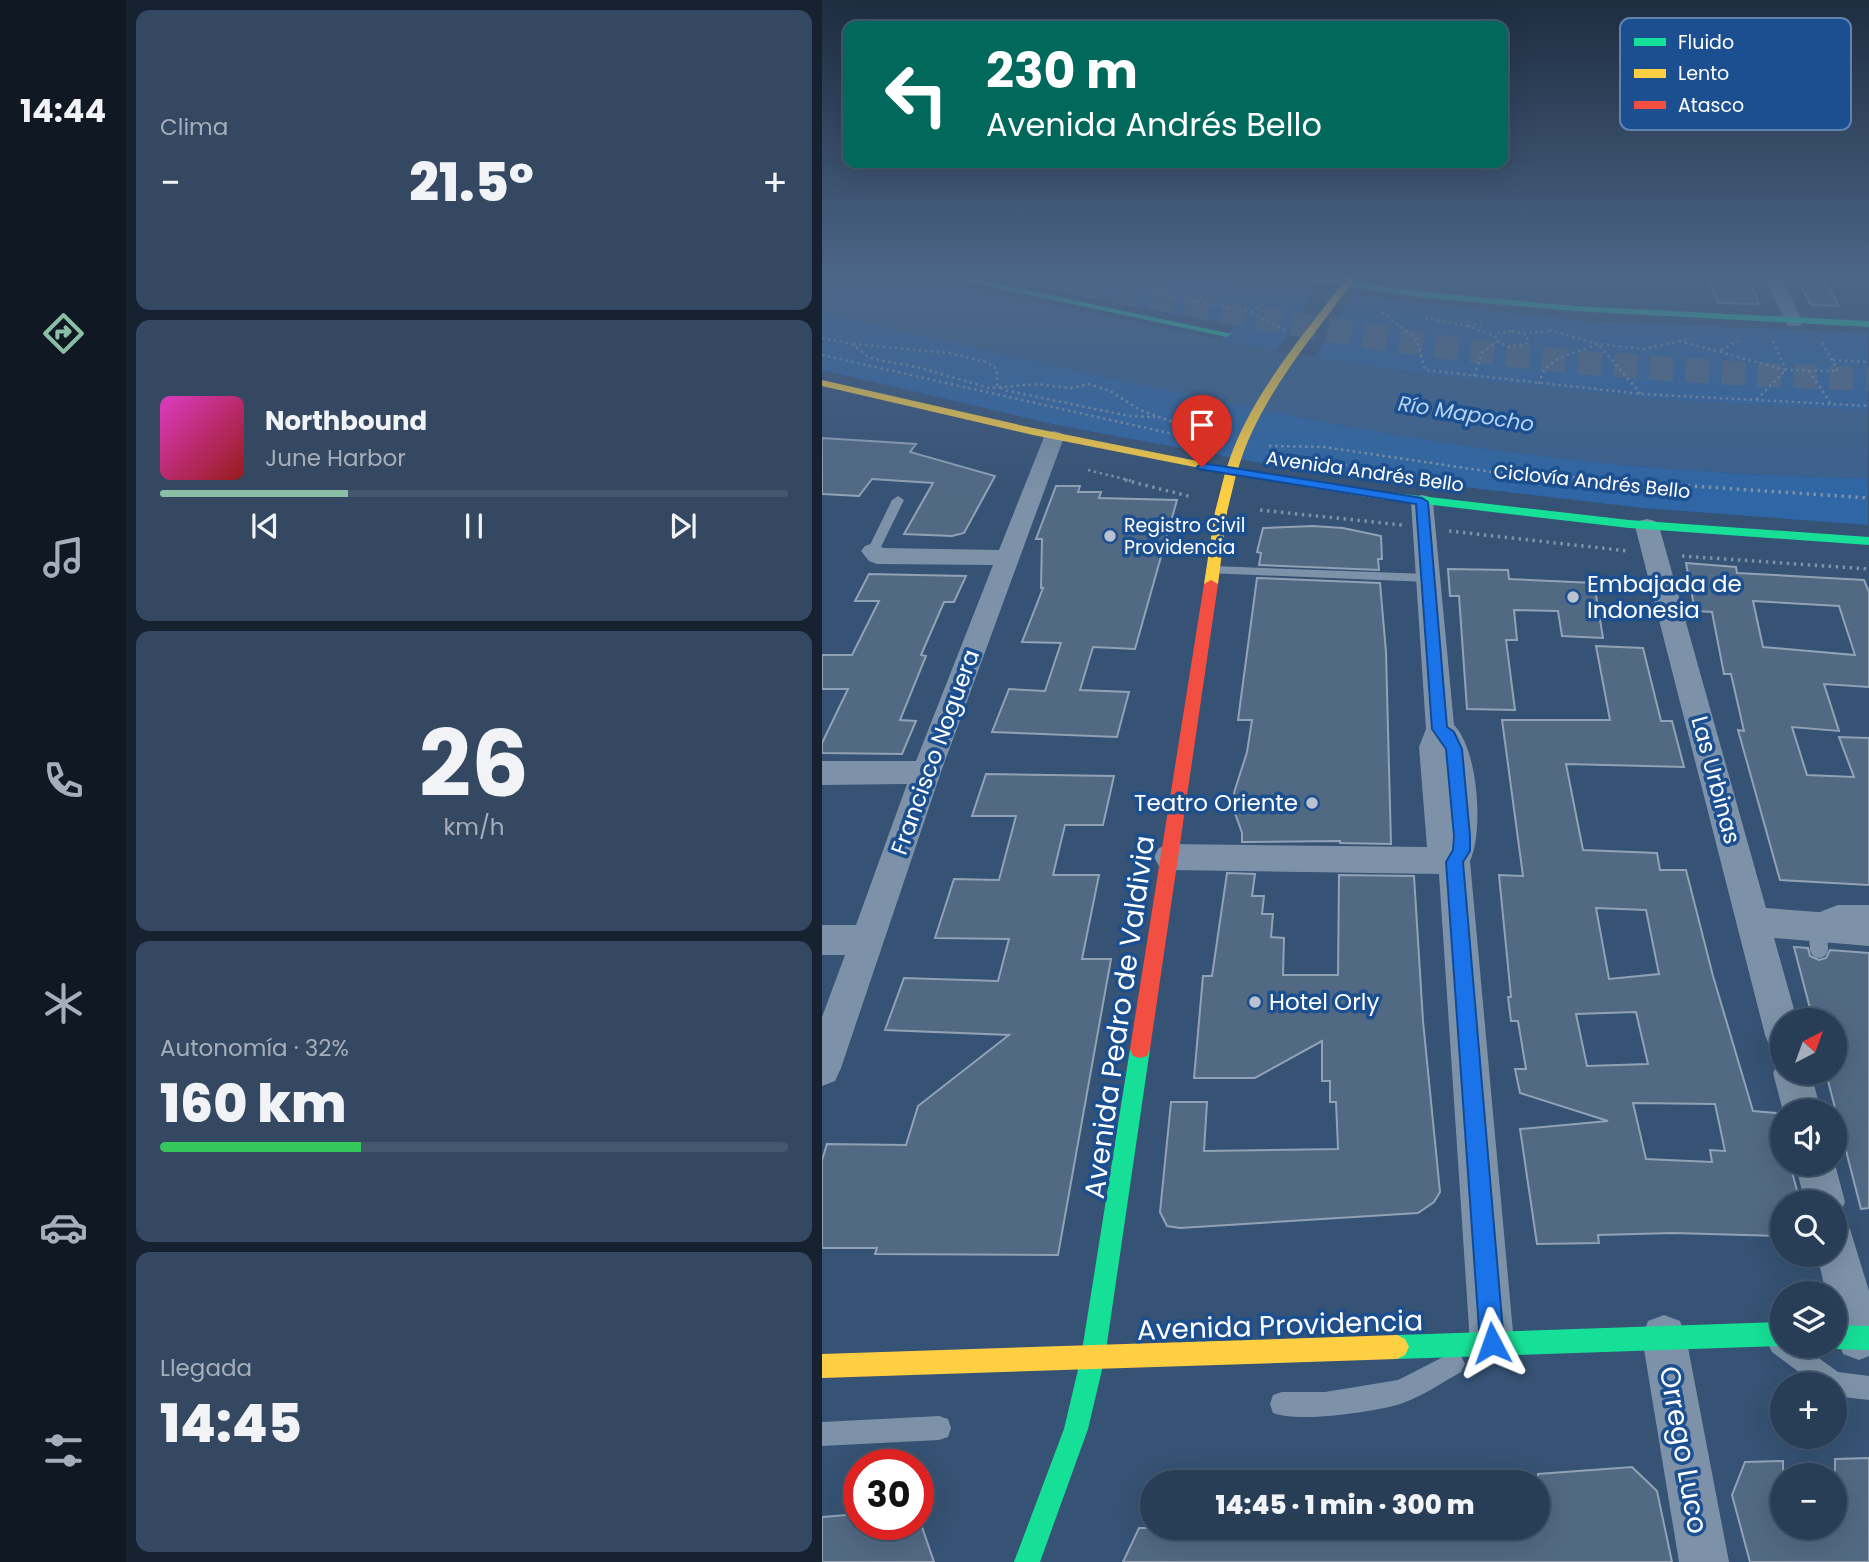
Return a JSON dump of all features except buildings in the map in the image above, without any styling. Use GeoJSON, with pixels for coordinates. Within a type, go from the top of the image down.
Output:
{"type":"FeatureCollection","features":[{"type":"Feature","properties":{"kind":"main road","name":"Avenida Pedro de Valdivia"},"geometry":{"type":"LineString","coordinates":[[1027,1562],[1076,1429],[1093,1357],[1212,570],[1230,472],[1260,411],[1303,349]]}},
{"type":"Feature","properties":{"kind":"main road","name":"Avenida Andrés Bello"},"geometry":{"type":"LineString","coordinates":[[822,383],[1054,437],[1230,472],[1422,502],[1647,526],[1868,541]]}},
{"type":"Feature","properties":{"kind":"main road","name":"Avenida Providencia"},"geometry":{"type":"LineString","coordinates":[[822,1366],[1770,1334]]}},
{"type":"Feature","properties":{"kind":"street","name":"Francisco Noguera"},"geometry":{"type":"LineString","coordinates":[[822,1068],[926,772],[1054,437]]}},
{"type":"Feature","properties":{"kind":"street"},"geometry":{"type":"LineString","coordinates":[[1422,502],[1440,729],[1433,747],[1440,838],[1443,850],[1454,862],[1492,1343]]}},
{"type":"Feature","properties":{"kind":"street","name":"Las Urbinas"},"geometry":{"type":"LineString","coordinates":[[1647,526],[1776,1008]]}},
{"type":"Feature","properties":{"kind":"street"},"geometry":{"type":"LineString","coordinates":[[873,551],[877,556],[1008,558]]}},
{"type":"Feature","properties":{"kind":"street"},"geometry":{"type":"LineString","coordinates":[[822,773],[926,772]]}},
{"type":"Feature","properties":{"kind":"street"},"geometry":{"type":"LineString","coordinates":[[1170,857],[1454,862]]}},
{"type":"Feature","properties":{"kind":"street"},"geometry":{"type":"LineString","coordinates":[[1755,922],[1868,931]]}},
{"type":"Feature","properties":{"kind":"street"},"geometry":{"type":"LineString","coordinates":[[822,940],[868,940]]}},
{"type":"Feature","properties":{"kind":"street"},"geometry":{"type":"LineString","coordinates":[[1840,1267],[1854,1338]]}},
{"type":"Feature","properties":{"kind":"street","name":"Orrego Luco"},"geometry":{"type":"LineString","coordinates":[[1664,1337],[1704,1562]]}},
{"type":"Feature","properties":{"kind":"lane"},"geometry":{"type":"LineString","coordinates":[[873,551],[898,500]]}},
{"type":"Feature","properties":{"kind":"lane"},"geometry":{"type":"LineString","coordinates":[[1212,570],[1428,578]]}},
{"type":"Feature","properties":{"kind":"lane"},"geometry":{"type":"LineString","coordinates":[[1819,949],[1820,925],[1829,915],[1868,914]]}},
{"type":"Feature","properties":{"kind":"lane"},"geometry":{"type":"LineString","coordinates":[[1282,1404],[1325,1404],[1401,1392],[1492,1343]]}},
{"type":"Feature","properties":{"kind":"lane"},"geometry":{"type":"LineString","coordinates":[[1804,1358],[1821,1372]]}},
{"type":"Feature","properties":{"kind":"lane"},"geometry":{"type":"LineString","coordinates":[[1847,1385],[1868,1388]]}},
{"type":"Feature","properties":{"kind":"lane"},"geometry":{"type":"LineString","coordinates":[[822,1434],[939,1428]]}},
{"type":"Feature","properties":{"kind":"path"},"geometry":{"type":"LineString","coordinates":[[858,349],[870,358],[921,368],[986,388],[1037,384],[1070,388],[1089,384],[1110,391],[1140,410],[1159,418],[1241,446],[1324,447],[1492,472],[1868,498]]}},
{"type":"Feature","properties":{"kind":"path"},"geometry":{"type":"LineString","coordinates":[[907,349],[987,363],[997,369],[999,388]]}},
{"type":"Feature","properties":{"kind":"path"},"geometry":{"type":"LineString","coordinates":[[1419,349],[1425,370],[1641,394],[1868,406]]}},
{"type":"Feature","properties":{"kind":"path"},"geometry":{"type":"LineString","coordinates":[[1474,376],[1482,353],[1487,349]]}},
{"type":"Feature","properties":{"kind":"path"},"geometry":{"type":"LineString","coordinates":[[1540,384],[1541,374],[1554,361],[1585,349]]}},
{"type":"Feature","properties":{"kind":"path"},"geometry":{"type":"LineString","coordinates":[[1602,349],[1641,394]]}},
{"type":"Feature","properties":{"kind":"path"},"geometry":{"type":"LineString","coordinates":[[1702,349],[1720,351],[1786,370],[1838,371],[1825,349]]}},
{"type":"Feature","properties":{"kind":"path"},"geometry":{"type":"LineString","coordinates":[[1720,351],[1724,349]]}},
{"type":"Feature","properties":{"kind":"path"},"geometry":{"type":"LineString","coordinates":[[1776,349],[1786,370]]}},
{"type":"Feature","properties":{"kind":"path"},"geometry":{"type":"LineString","coordinates":[[822,355],[1241,446],[1398,473]]}},
{"type":"Feature","properties":{"kind":"path"},"geometry":{"type":"LineString","coordinates":[[1832,360],[1868,362]]}},
{"type":"Feature","properties":{"kind":"path"},"geometry":{"type":"LineString","coordinates":[[1755,401],[1786,370]]}},
{"type":"Feature","properties":{"kind":"path"},"geometry":{"type":"LineString","coordinates":[[1808,370],[1831,405]]}},
{"type":"Feature","properties":{"kind":"path"},"geometry":{"type":"LineString","coordinates":[[999,388],[1026,396],[1129,416],[1159,418]]}},
{"type":"Feature","properties":{"kind":"shaded area"},"geometry":{"type":"Polygon","coordinates":[[[822,349],[980,349],[1347,426],[1477,447],[1645,467],[1868,478],[1868,525],[1643,508],[1266,464],[1057,425],[822,370],[822,349]]]}},
{"type":"Feature","properties":{"kind":"shaded area"},"geometry":{"type":"Polygon","coordinates":[[[1320,349],[1868,349],[1868,410],[1729,405],[1591,394],[1314,358],[1320,349]]]}},
{"type":"Feature","properties":{"kind":"water","name":"Río Mapocho"},"geometry":{"type":"Polygon","coordinates":[[[982,349],[1267,349],[1405,372],[1669,400],[1868,410],[1868,478],[1701,471],[1477,447],[1271,412],[982,349]]]}},
{"type":"Feature","properties":{"kind":"tunnel"},"geometry":{"type":"LineString","coordinates":[[1460,349],[1668,369],[1869,379]]}},
{"type":"Feature","properties":{"kind":"traffic: fast"},"geometry":{"type":"LineString","coordinates":[[1386,496],[1629,524],[1869,541]]}},
{"type":"Feature","properties":{"kind":"traffic: fast"},"geometry":{"type":"LineString","coordinates":[[1027,1562],[1076,1429],[1093,1357],[1140,1049]]}},
{"type":"Feature","properties":{"kind":"traffic: fast"},"geometry":{"type":"LineString","coordinates":[[1397,1347],[1770,1334]]}},
{"type":"Feature","properties":{"kind":"traffic: fast"},"geometry":{"type":"LineString","coordinates":[[1847,1337],[1869,1338]]}},
{"type":"Feature","properties":{"kind":"traffic: slow"},"geometry":{"type":"LineString","coordinates":[[1211,584],[1219,524],[1234,461],[1262,405],[1299,349]]}},
{"type":"Feature","properties":{"kind":"traffic: slow"},"geometry":{"type":"LineString","coordinates":[[822,383],[1103,446],[1386,496]]}},
{"type":"Feature","properties":{"kind":"traffic: slow"},"geometry":{"type":"LineString","coordinates":[[822,1366],[1397,1347]]}},
{"type":"Feature","properties":{"kind":"traffic: jam"},"geometry":{"type":"LineString","coordinates":[[1140,1049],[1211,584]]}},
{"type":"Feature","properties":{"kind":"place","name":"Registro Civil Providencia"},"geometry":{"type":"Point","coordinates":[1110,536]}},
{"type":"Feature","properties":{"kind":"place","name":"Embajada de Indonesia"},"geometry":{"type":"Point","coordinates":[1573,597]}},
{"type":"Feature","properties":{"kind":"place","name":"Teatro Oriente"},"geometry":{"type":"Point","coordinates":[1312,803]}},
{"type":"Feature","properties":{"kind":"place","name":"Hotel Orly"},"geometry":{"type":"Point","coordinates":[1255,1002]}},
{"type":"Feature","properties":{"kind":"route"},"geometry":{"type":"LineString","coordinates":[[1202,467],[1422,502],[1440,729],[1454,749],[1462,836],[1461,851],[1454,862],[1492,1343]]}}]}
